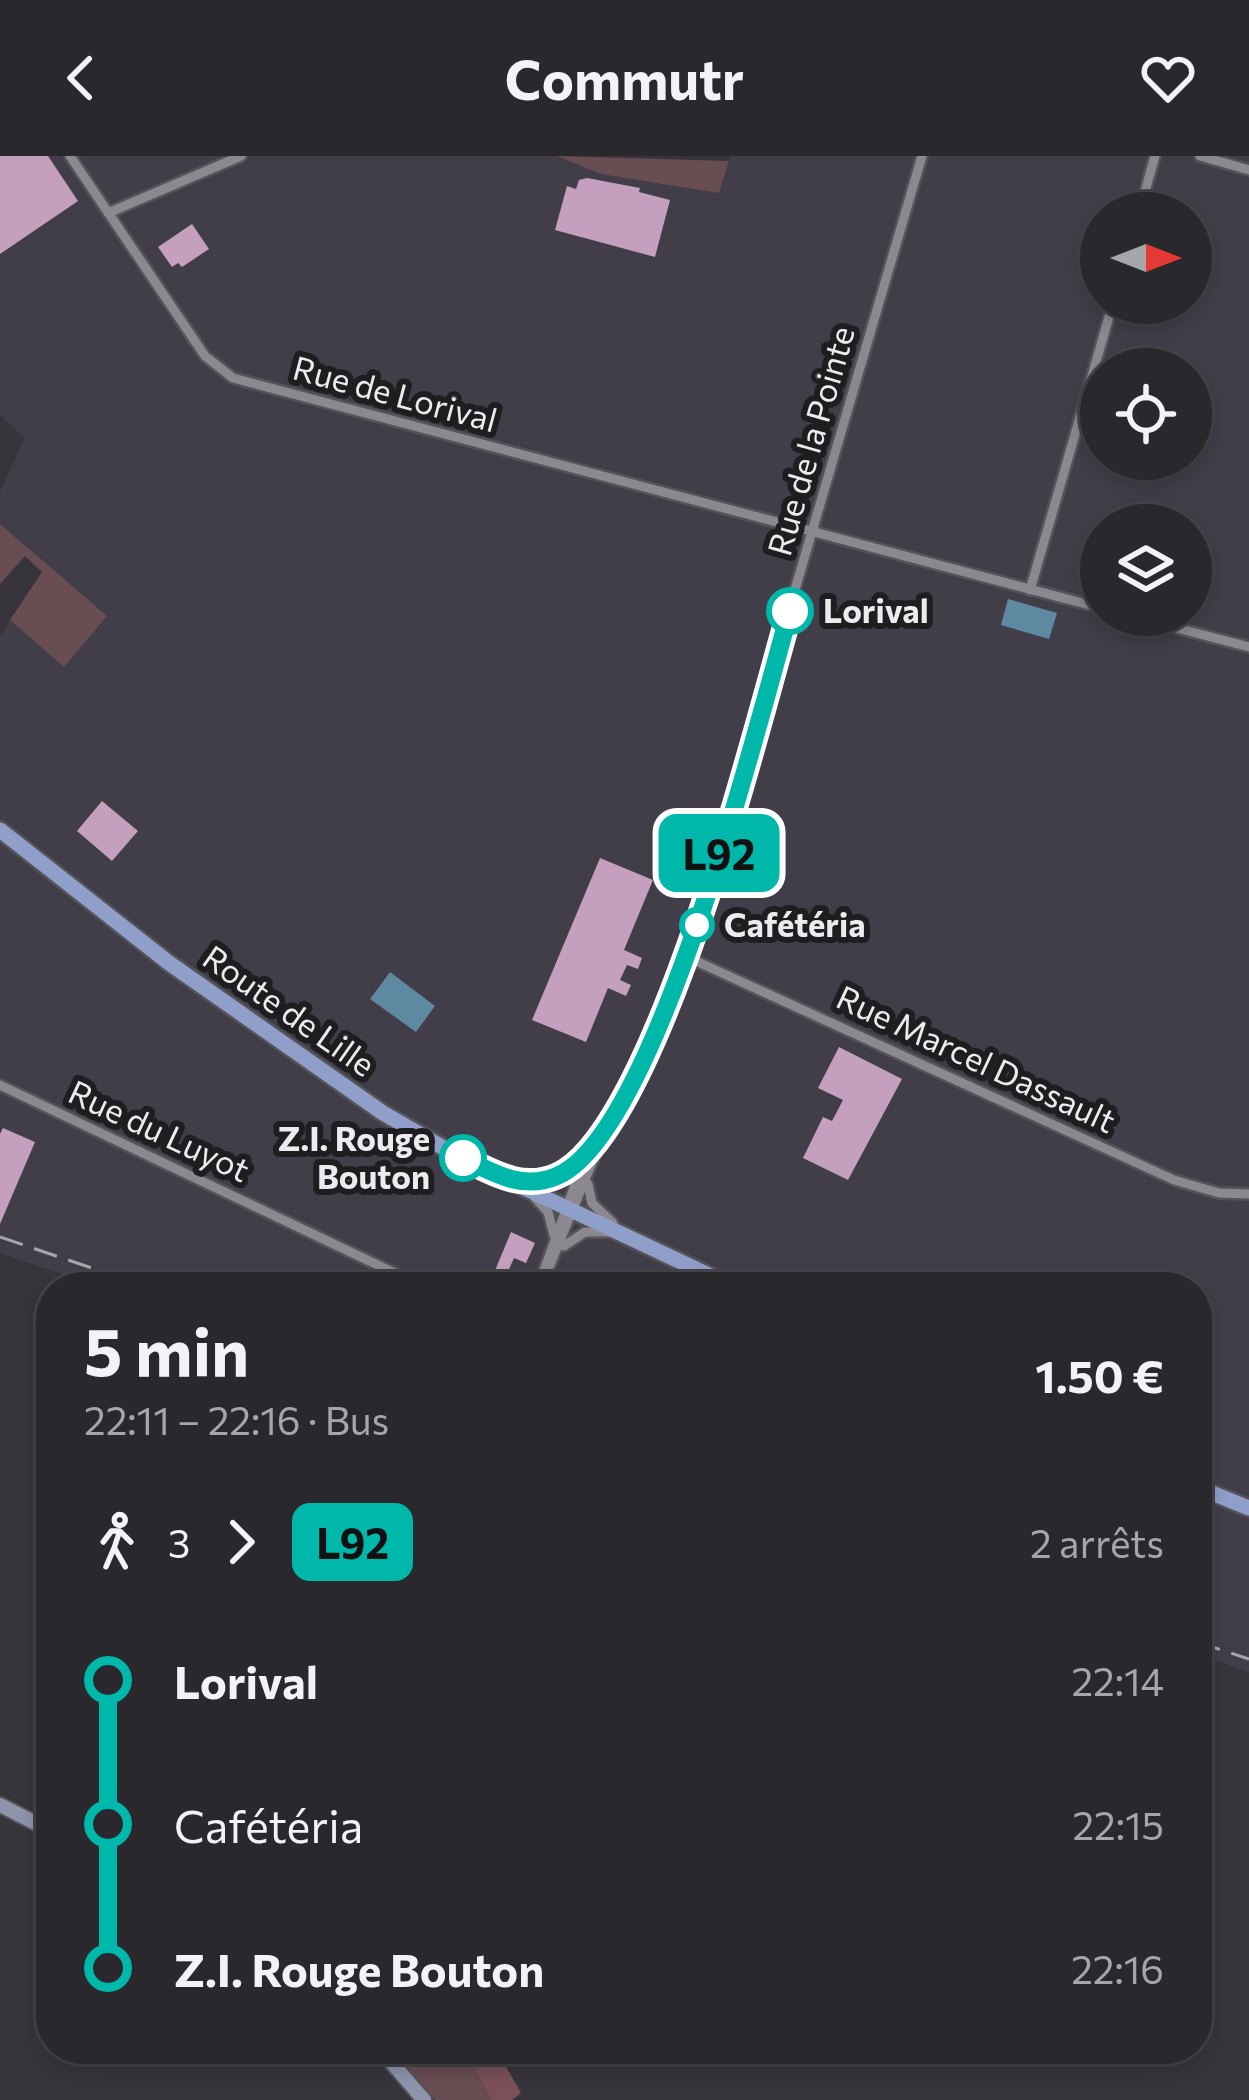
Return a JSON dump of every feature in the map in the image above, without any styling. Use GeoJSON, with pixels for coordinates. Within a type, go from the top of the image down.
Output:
{"type":"FeatureCollection","features":[{"type":"Feature","properties":{"kind":"main road","name":"Route de Lille"},"geometry":{"type":"LineString","coordinates":[[0,830],[169,964],[399,1123],[505,1179],[650,1246]]}},
{"type":"Feature","properties":{"kind":"main road"},"geometry":{"type":"LineString","coordinates":[[650,1246],[703,1272]]}},
{"type":"Feature","properties":{"kind":"main road"},"geometry":{"type":"LineString","coordinates":[[650,1246],[712,1272]]}},
{"type":"Feature","properties":{"kind":"main road"},"geometry":{"type":"LineString","coordinates":[[1212,1493],[1249,1508]]}},
{"type":"Feature","properties":{"kind":"main road"},"geometry":{"type":"LineString","coordinates":[[0,1805],[36,1823]]}},
{"type":"Feature","properties":{"kind":"main road"},"geometry":{"type":"LineString","coordinates":[[393,2064],[424,2100]]}},
{"type":"Feature","properties":{"kind":"street","name":"Rue de Lorival"},"geometry":{"type":"LineString","coordinates":[[70,156],[205,356],[226,375],[812,532]]}},
{"type":"Feature","properties":{"kind":"street"},"geometry":{"type":"LineString","coordinates":[[108,213],[242,156]]}},
{"type":"Feature","properties":{"kind":"street","name":"Rue de la Pointe"},"geometry":{"type":"LineString","coordinates":[[588,1163],[685,956],[922,156]]}},
{"type":"Feature","properties":{"kind":"street"},"geometry":{"type":"LineString","coordinates":[[1145,192],[1155,156]]}},
{"type":"Feature","properties":{"kind":"street"},"geometry":{"type":"LineString","coordinates":[[1200,156],[1249,170]]}},
{"type":"Feature","properties":{"kind":"street"},"geometry":{"type":"LineString","coordinates":[[1030,590],[1107,324]]}},
{"type":"Feature","properties":{"kind":"street"},"geometry":{"type":"LineString","coordinates":[[812,532],[1080,603]]}},
{"type":"Feature","properties":{"kind":"street"},"geometry":{"type":"LineString","coordinates":[[1207,636],[1249,647]]}},
{"type":"Feature","properties":{"kind":"street","name":"Rue Marcel Dassault"},"geometry":{"type":"LineString","coordinates":[[685,956],[1174,1180],[1210,1192],[1249,1194]]}},
{"type":"Feature","properties":{"kind":"street","name":"Rue du Luyot"},"geometry":{"type":"LineString","coordinates":[[0,1085],[393,1272]]}},
{"type":"Feature","properties":{"kind":"street"},"geometry":{"type":"LineString","coordinates":[[505,1179],[544,1181],[588,1163]]}},
{"type":"Feature","properties":{"kind":"street"},"geometry":{"type":"LineString","coordinates":[[545,1272],[554,1239],[588,1163]]}},
{"type":"Feature","properties":{"kind":"street"},"geometry":{"type":"LineString","coordinates":[[588,1163],[592,1203],[632,1237]]}},
{"type":"Feature","properties":{"kind":"street"},"geometry":{"type":"LineString","coordinates":[[505,1179],[544,1206],[554,1239]]}},
{"type":"Feature","properties":{"kind":"street"},"geometry":{"type":"LineString","coordinates":[[545,1272],[560,1251],[570,1209]]}},
{"type":"Feature","properties":{"kind":"street"},"geometry":{"type":"LineString","coordinates":[[560,1251],[592,1231],[632,1237]]}},
{"type":"Feature","properties":{"kind":"shaded area"},"geometry":{"type":"Polygon","coordinates":[[[0,156],[557,156],[718,193],[731,156],[1249,156],[1249,1672],[1212,1659],[1212,1272],[56,1272],[0,1253],[0,636],[10,620],[64,666],[106,617],[0,524],[0,492],[25,438],[0,415],[0,156]]]}},
{"type":"Feature","properties":{"kind":"shaded area"},"geometry":{"type":"Polygon","coordinates":[[[557,156],[729,161],[719,193],[601,174],[557,156]]]}},
{"type":"Feature","properties":{"kind":"shaded area"},"geometry":{"type":"Polygon","coordinates":[[[0,524],[107,616],[64,667],[10,620],[42,572],[25,556],[0,584],[0,524]]]}},
{"type":"Feature","properties":{"kind":"shaded area"},"geometry":{"type":"Polygon","coordinates":[[[383,2064],[473,2064],[491,2100],[435,2100],[427,2092],[431,2100],[413,2100],[383,2064]]]}},
{"type":"Feature","properties":{"kind":"shaded area"},"geometry":{"type":"Polygon","coordinates":[[[473,2064],[505,2064],[521,2093],[512,2100],[491,2100],[473,2064]]]}},
{"type":"Feature","properties":{"kind":"water"},"geometry":{"type":"Polygon","coordinates":[[[1008,599],[1057,613],[1049,639],[1001,625],[1008,599]]]}},
{"type":"Feature","properties":{"kind":"water"},"geometry":{"type":"Polygon","coordinates":[[[390,972],[435,1006],[416,1032],[370,999],[390,972]]]}},
{"type":"Feature","properties":{"kind":"building"},"geometry":{"type":"Polygon","coordinates":[[[0,156],[48,156],[78,201],[0,254],[0,156]]]}},
{"type":"Feature","properties":{"kind":"building"},"geometry":{"type":"Polygon","coordinates":[[[579,180],[640,188],[639,192],[670,200],[655,257],[555,230],[567,186],[576,189],[579,180]]]}},
{"type":"Feature","properties":{"kind":"building"},"geometry":{"type":"Polygon","coordinates":[[[192,224],[209,249],[182,267],[178,263],[172,267],[158,247],[192,224]]]}},
{"type":"Feature","properties":{"kind":"building"},"geometry":{"type":"Polygon","coordinates":[[[102,801],[138,831],[112,861],[77,831],[102,801]]]}},
{"type":"Feature","properties":{"kind":"building"},"geometry":{"type":"Polygon","coordinates":[[[600,858],[653,880],[624,950],[642,958],[638,969],[627,965],[620,980],[631,985],[626,996],[608,988],[586,1042],[532,1020],[600,858]]]}},
{"type":"Feature","properties":{"kind":"building"},"geometry":{"type":"Polygon","coordinates":[[[839,1047],[902,1079],[848,1180],[803,1158],[823,1117],[832,1121],[843,1100],[818,1088],[839,1047]]]}},
{"type":"Feature","properties":{"kind":"building"},"geometry":{"type":"Polygon","coordinates":[[[3,1128],[35,1142],[0,1224],[0,1134],[3,1128]]]}},
{"type":"Feature","properties":{"kind":"building"},"geometry":{"type":"Polygon","coordinates":[[[511,1232],[535,1243],[526,1263],[514,1258],[508,1272],[494,1272],[511,1232]]]}},
{"type":"Feature","properties":{"kind":"railway"},"geometry":{"type":"LineString","coordinates":[[0,1237],[104,1272]]}},
{"type":"Feature","properties":{"kind":"railway"},"geometry":{"type":"LineString","coordinates":[[1212,1647],[1249,1659]]}},
{"type":"Feature","properties":{"kind":"bus line","name":"L92"},"geometry":{"type":"LineString","coordinates":[[463,1158],[505,1179],[544,1181],[586,1157],[605,1130],[661,1016],[700,914],[790,611]]}},
{"type":"Feature","properties":{"kind":"place","name":"Lorival"},"geometry":{"type":"Point","coordinates":[790,611]}},
{"type":"Feature","properties":{"kind":"place","name":"Cafétéria"},"geometry":{"type":"Point","coordinates":[697,925]}},
{"type":"Feature","properties":{"kind":"place","name":"Z.I. Rouge Bouton"},"geometry":{"type":"Point","coordinates":[463,1158]}}]}
